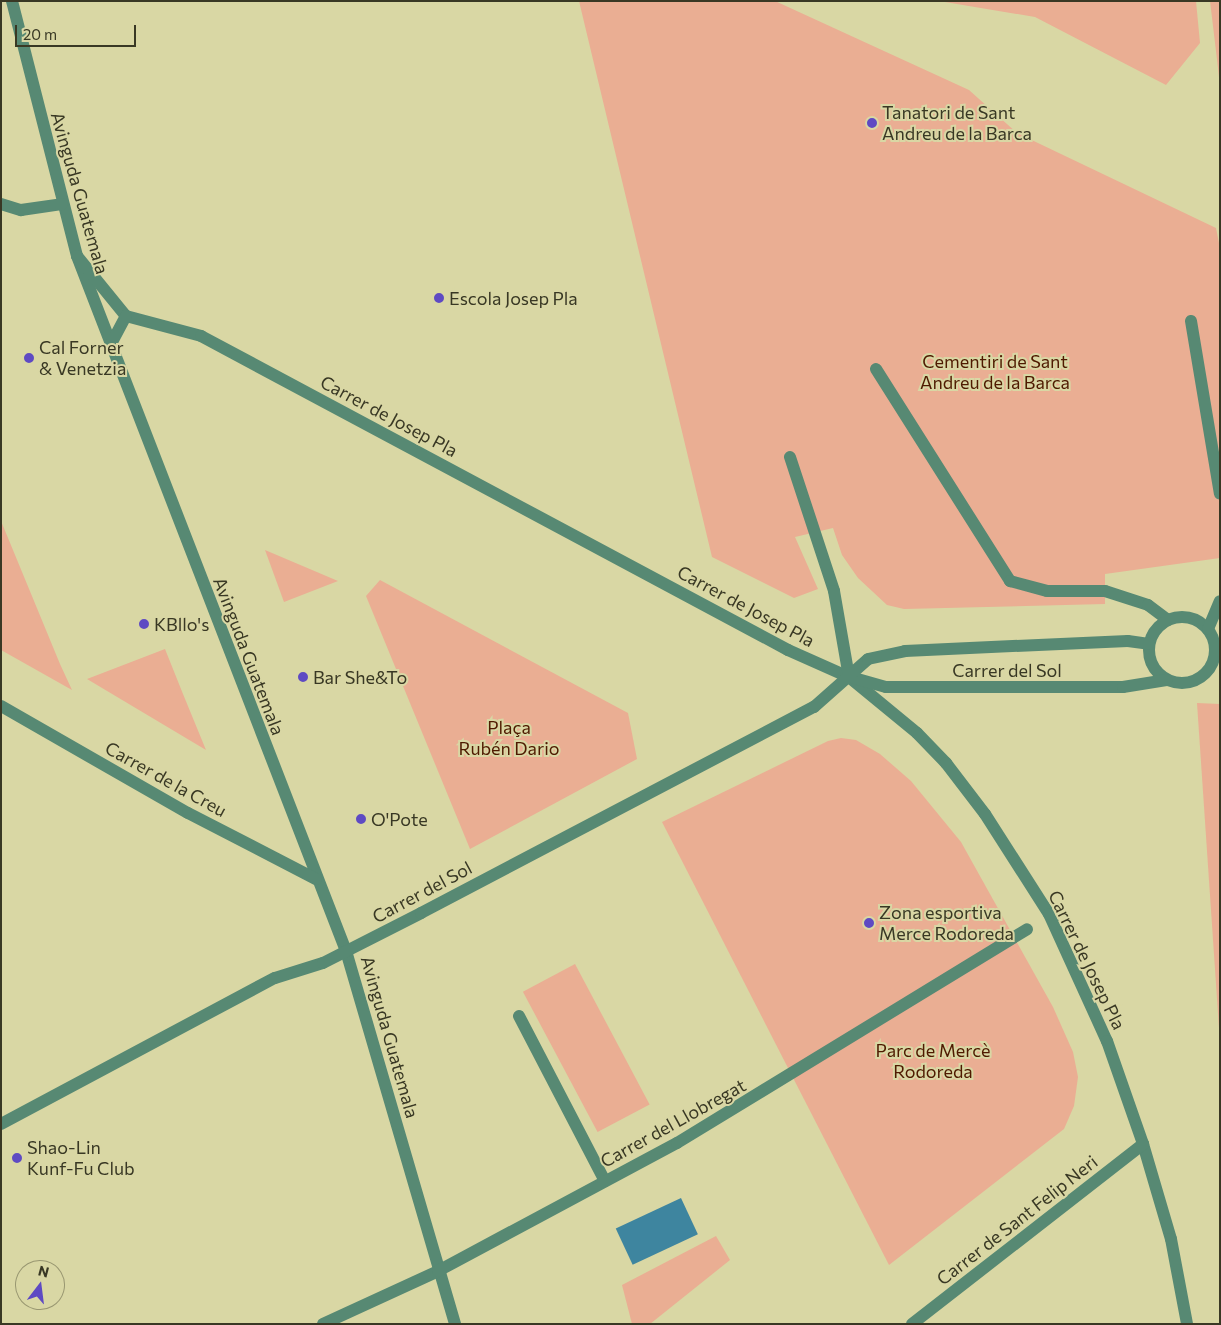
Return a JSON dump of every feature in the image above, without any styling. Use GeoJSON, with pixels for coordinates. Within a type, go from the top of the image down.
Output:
{"type":"FeatureCollection","features":[{"type":"Feature","properties":{"kind":"street","name":"Avinguda Guatemala"},"geometry":{"type":"LineString","coordinates":[[12,1],[62,204],[77,256],[316,880],[346,951],[455,1324]]}},
{"type":"Feature","properties":{"kind":"street"},"geometry":{"type":"LineString","coordinates":[[1,204],[21,210],[62,204]]}},
{"type":"Feature","properties":{"kind":"street"},"geometry":{"type":"LineString","coordinates":[[77,256],[126,316],[111,344]]}},
{"type":"Feature","properties":{"kind":"street","name":"Carrer de Josep Pla"},"geometry":{"type":"LineString","coordinates":[[126,316],[201,336],[788,650],[849,677],[946,763],[985,814],[1050,914],[1107,1041],[1143,1144],[1171,1239],[1187,1324]]}},
{"type":"Feature","properties":{"kind":"street"},"geometry":{"type":"LineString","coordinates":[[1190,321],[1220,494]]}},
{"type":"Feature","properties":{"kind":"street"},"geometry":{"type":"LineString","coordinates":[[876,368],[1010,581],[1047,591],[1106,591],[1148,605],[1168,620]]}},
{"type":"Feature","properties":{"kind":"street"},"geometry":{"type":"LineString","coordinates":[[790,457],[834,591],[849,677]]}},
{"type":"Feature","properties":{"kind":"street"},"geometry":{"type":"LineString","coordinates":[[1208,630],[1220,602]]}},
{"type":"Feature","properties":{"kind":"street"},"geometry":{"type":"LineString","coordinates":[[1190,618],[1208,630],[1216,650],[1208,672],[1189,683],[1166,680],[1151,665],[1149,644],[1160,625],[1168,620],[1190,618]]}},
{"type":"Feature","properties":{"kind":"street","name":"Carrer del Sol"},"geometry":{"type":"LineString","coordinates":[[1,1124],[275,978],[346,951],[814,707],[868,659],[905,650],[1128,641],[1149,644]]}},
{"type":"Feature","properties":{"kind":"street","name":"Carrer del Sol"},"geometry":{"type":"LineString","coordinates":[[849,677],[886,687],[1123,687],[1166,680]]}},
{"type":"Feature","properties":{"kind":"street","name":"Carrer de la Creu"},"geometry":{"type":"LineString","coordinates":[[1,706],[188,813],[316,880]]}},
{"type":"Feature","properties":{"kind":"street","name":"Carrer del Llobregat"},"geometry":{"type":"LineString","coordinates":[[323,1324],[438,1271],[605,1181],[793,1075],[1027,929]]}},
{"type":"Feature","properties":{"kind":"street"},"geometry":{"type":"LineString","coordinates":[[519,1016],[605,1181]]}},
{"type":"Feature","properties":{"kind":"street","name":"Carrer de Sant Felip Neri"},"geometry":{"type":"LineString","coordinates":[[912,1324],[1143,1144]]}},
{"type":"Feature","properties":{"kind":"green space","name":"Cementiri de Sant Andreu de la Barca"},"geometry":{"type":"Polygon","coordinates":[[[579,1],[775,1],[969,90],[1017,133],[1216,228],[1220,248],[1220,558],[1105,574],[1105,604],[904,609],[887,605],[858,578],[842,555],[833,528],[795,537],[818,589],[794,598],[712,557],[579,1]]]}},
{"type":"Feature","properties":{"kind":"green space"},"geometry":{"type":"Polygon","coordinates":[[[939,1],[1196,1],[1200,43],[1166,85],[1035,17],[939,1]]]}},
{"type":"Feature","properties":{"kind":"green space"},"geometry":{"type":"Polygon","coordinates":[[[1210,1],[1220,1],[1220,87],[1218,68],[1210,1]]]}},
{"type":"Feature","properties":{"kind":"green space"},"geometry":{"type":"Polygon","coordinates":[[[1,521],[60,664],[72,690],[1,650],[1,521]]]}},
{"type":"Feature","properties":{"kind":"green space"},"geometry":{"type":"Polygon","coordinates":[[[265,550],[338,581],[284,602],[265,550]]]}},
{"type":"Feature","properties":{"kind":"green space","name":"Plaça Rubén Dario"},"geometry":{"type":"Polygon","coordinates":[[[380,580],[628,713],[637,759],[470,849],[366,596],[380,580]]]}},
{"type":"Feature","properties":{"kind":"green space"},"geometry":{"type":"Polygon","coordinates":[[[165,649],[183,694],[206,750],[87,679],[165,649]]]}},
{"type":"Feature","properties":{"kind":"green space"},"geometry":{"type":"Polygon","coordinates":[[[1197,703],[1220,704],[1220,1043],[1197,703]]]}},
{"type":"Feature","properties":{"kind":"green space","name":"Parc de Mercè Rodoreda"},"geometry":{"type":"Polygon","coordinates":[[[841,738],[856,740],[880,754],[911,781],[961,842],[1053,1007],[1073,1052],[1078,1077],[1074,1106],[1064,1129],[889,1265],[662,822],[828,741],[841,738]]]}},
{"type":"Feature","properties":{"kind":"green space"},"geometry":{"type":"Polygon","coordinates":[[[575,964],[650,1104],[598,1132],[523,992],[575,964]]]}},
{"type":"Feature","properties":{"kind":"green space"},"geometry":{"type":"Polygon","coordinates":[[[716,1236],[730,1260],[650,1324],[632,1324],[622,1285],[716,1236]]]}},
{"type":"Feature","properties":{"kind":"water"},"geometry":{"type":"Polygon","coordinates":[[[681,1198],[698,1234],[633,1265],[616,1228],[681,1198]]]}},
{"type":"Feature","properties":{"kind":"place","name":"Tanatori de Sant Andreu de la Barca"},"geometry":{"type":"Point","coordinates":[872,123]}},
{"type":"Feature","properties":{"kind":"place","name":"Escola Josep Pla"},"geometry":{"type":"Point","coordinates":[439,298]}},
{"type":"Feature","properties":{"kind":"place","name":"Cal Forner & Venetzia"},"geometry":{"type":"Point","coordinates":[29,358]}},
{"type":"Feature","properties":{"kind":"place","name":"KBllo's"},"geometry":{"type":"Point","coordinates":[144,624]}},
{"type":"Feature","properties":{"kind":"place","name":"Bar She&To"},"geometry":{"type":"Point","coordinates":[303,677]}},
{"type":"Feature","properties":{"kind":"place","name":"O'Pote"},"geometry":{"type":"Point","coordinates":[361,819]}},
{"type":"Feature","properties":{"kind":"place","name":"Zona esportiva Merce Rodoreda"},"geometry":{"type":"Point","coordinates":[869,923]}},
{"type":"Feature","properties":{"kind":"place","name":"Shao-Lin Kunf-Fu Club"},"geometry":{"type":"Point","coordinates":[17,1158]}}]}
